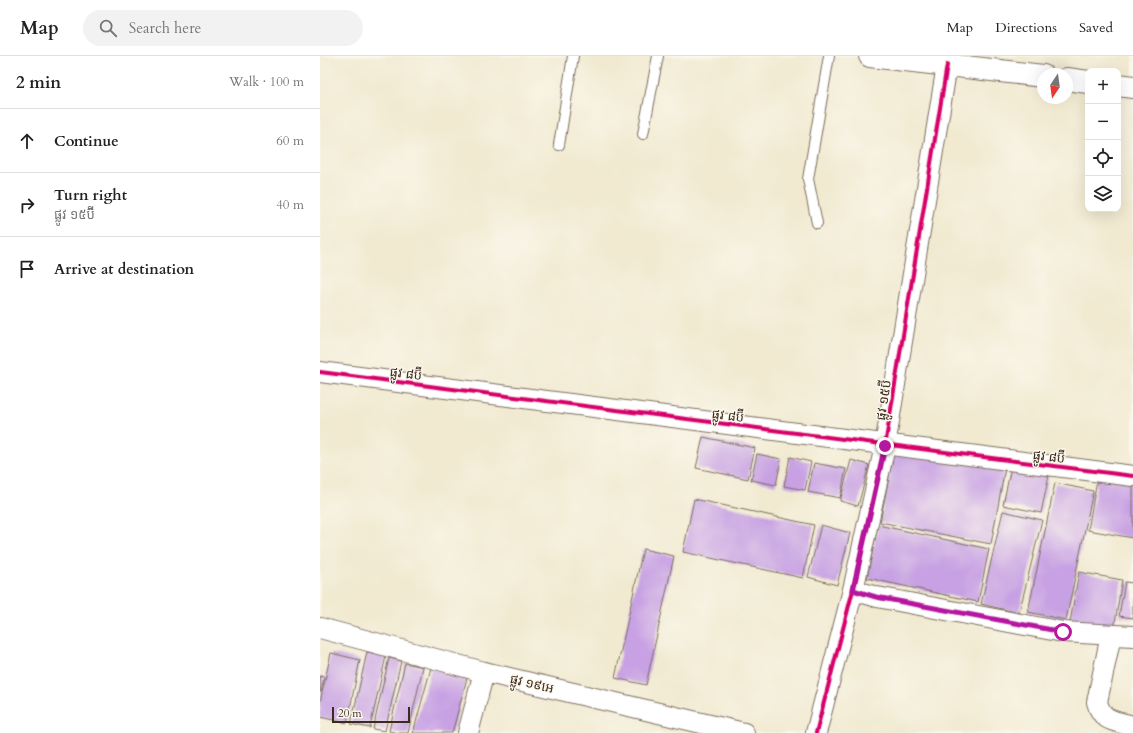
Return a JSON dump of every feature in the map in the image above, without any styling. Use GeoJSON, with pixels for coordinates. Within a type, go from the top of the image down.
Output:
{"type":"FeatureCollection","features":[{"type":"Feature","properties":{"kind":"main road"},"geometry":{"type":"LineString","coordinates":[[870,56],[1037,75]]}},
{"type":"Feature","properties":{"kind":"main road"},"geometry":{"type":"LineString","coordinates":[[1073,80],[1085,82]]}},
{"type":"Feature","properties":{"kind":"main road"},"geometry":{"type":"LineString","coordinates":[[1121,85],[1133,87]]}},
{"type":"Feature","properties":{"kind":"street","name":"ផ្លូវ ១៥ប៊ី"},"geometry":{"type":"LineString","coordinates":[[816,733],[853,590],[885,446],[947,65]]}},
{"type":"Feature","properties":{"kind":"street","name":"ផ្លូវ ៨ប៊ី"},"geometry":{"type":"LineString","coordinates":[[320,372],[885,446],[1133,476]]}},
{"type":"Feature","properties":{"kind":"street"},"geometry":{"type":"LineString","coordinates":[[853,590],[876,597],[1063,632],[1133,636]]}},
{"type":"Feature","properties":{"kind":"street","name":"ផ្លូវ ១៩អេ"},"geometry":{"type":"LineString","coordinates":[[320,628],[484,672],[708,729],[744,733]]}},
{"type":"Feature","properties":{"kind":"street"},"geometry":{"type":"LineString","coordinates":[[1110,635],[1097,702],[1100,711],[1105,718],[1133,726]]}},
{"type":"Feature","properties":{"kind":"street"},"geometry":{"type":"LineString","coordinates":[[468,733],[484,672]]}},
{"type":"Feature","properties":{"kind":"lane"},"geometry":{"type":"LineString","coordinates":[[559,145],[573,56]]}},
{"type":"Feature","properties":{"kind":"lane"},"geometry":{"type":"LineString","coordinates":[[643,134],[658,56]]}},
{"type":"Feature","properties":{"kind":"lane"},"geometry":{"type":"LineString","coordinates":[[817,223],[808,179],[822,106],[829,56]]}},
{"type":"Feature","properties":{"kind":"building"},"geometry":{"type":"Polygon","coordinates":[[[703,437],[755,448],[748,479],[696,468],[703,437]]]}},
{"type":"Feature","properties":{"kind":"building"},"geometry":{"type":"Polygon","coordinates":[[[895,447],[1005,468],[991,544],[880,522],[895,447]]]}},
{"type":"Feature","properties":{"kind":"building"},"geometry":{"type":"Polygon","coordinates":[[[757,454],[781,459],[776,485],[751,480],[757,454]]]}},
{"type":"Feature","properties":{"kind":"building"},"geometry":{"type":"Polygon","coordinates":[[[790,457],[811,462],[805,490],[784,486],[790,457]]]}},
{"type":"Feature","properties":{"kind":"building"},"geometry":{"type":"Polygon","coordinates":[[[851,460],[869,465],[858,506],[840,501],[851,460]]]}},
{"type":"Feature","properties":{"kind":"building"},"geometry":{"type":"Polygon","coordinates":[[[814,463],[846,469],[840,498],[808,492],[814,463]]]}},
{"type":"Feature","properties":{"kind":"building"},"geometry":{"type":"Polygon","coordinates":[[[1011,467],[1049,475],[1041,513],[1003,505],[1011,467]]]}},
{"type":"Feature","properties":{"kind":"building"},"geometry":{"type":"Polygon","coordinates":[[[1098,474],[1133,481],[1133,538],[1088,530],[1098,474]]]}},
{"type":"Feature","properties":{"kind":"building"},"geometry":{"type":"Polygon","coordinates":[[[1055,483],[1093,491],[1066,620],[1028,612],[1055,483]]]}},
{"type":"Feature","properties":{"kind":"building"},"geometry":{"type":"Polygon","coordinates":[[[694,499],[814,525],[803,578],[683,552],[694,499]]]}},
{"type":"Feature","properties":{"kind":"building"},"geometry":{"type":"Polygon","coordinates":[[[1003,511],[1042,520],[1019,613],[981,604],[1003,511]]]}},
{"type":"Feature","properties":{"kind":"building"},"geometry":{"type":"Polygon","coordinates":[[[821,525],[850,533],[837,585],[808,577],[821,525]]]}},
{"type":"Feature","properties":{"kind":"building"},"geometry":{"type":"Polygon","coordinates":[[[878,525],[989,549],[978,602],[867,578],[878,525]]]}},
{"type":"Feature","properties":{"kind":"building"},"geometry":{"type":"Polygon","coordinates":[[[643,549],[674,556],[646,685],[615,678],[643,549]]]}},
{"type":"Feature","properties":{"kind":"building"},"geometry":{"type":"Polygon","coordinates":[[[1079,572],[1122,580],[1114,629],[1070,622],[1079,572]]]}},
{"type":"Feature","properties":{"kind":"building"},"geometry":{"type":"Polygon","coordinates":[[[1125,582],[1133,583],[1133,618],[1119,616],[1125,582]]]}},
{"type":"Feature","properties":{"kind":"building"},"geometry":{"type":"Polygon","coordinates":[[[367,652],[386,656],[370,728],[351,724],[367,652]]]}},
{"type":"Feature","properties":{"kind":"building"},"geometry":{"type":"Polygon","coordinates":[[[331,653],[360,660],[347,723],[320,717],[320,702],[331,653]]]}},
{"type":"Feature","properties":{"kind":"building"},"geometry":{"type":"Polygon","coordinates":[[[389,658],[401,661],[385,731],[373,729],[389,658]]]}},
{"type":"Feature","properties":{"kind":"building"},"geometry":{"type":"Polygon","coordinates":[[[405,663],[423,667],[408,733],[398,733],[389,731],[405,663]]]}},
{"type":"Feature","properties":{"kind":"building"},"geometry":{"type":"Polygon","coordinates":[[[431,668],[467,678],[452,733],[413,733],[431,668]]]}},
{"type":"Feature","properties":{"kind":"building"},"geometry":{"type":"Polygon","coordinates":[[[320,676],[324,677],[321,692],[320,692],[320,676]]]}},
{"type":"Feature","properties":{"kind":"cycle path"},"geometry":{"type":"LineString","coordinates":[[816,733],[853,590],[885,446],[947,65]]}},
{"type":"Feature","properties":{"kind":"cycle path"},"geometry":{"type":"LineString","coordinates":[[320,372],[1133,476]]}},
{"type":"Feature","properties":{"kind":"route"},"geometry":{"type":"LineString","coordinates":[[885,446],[853,590],[876,597],[1063,632]]}}]}
